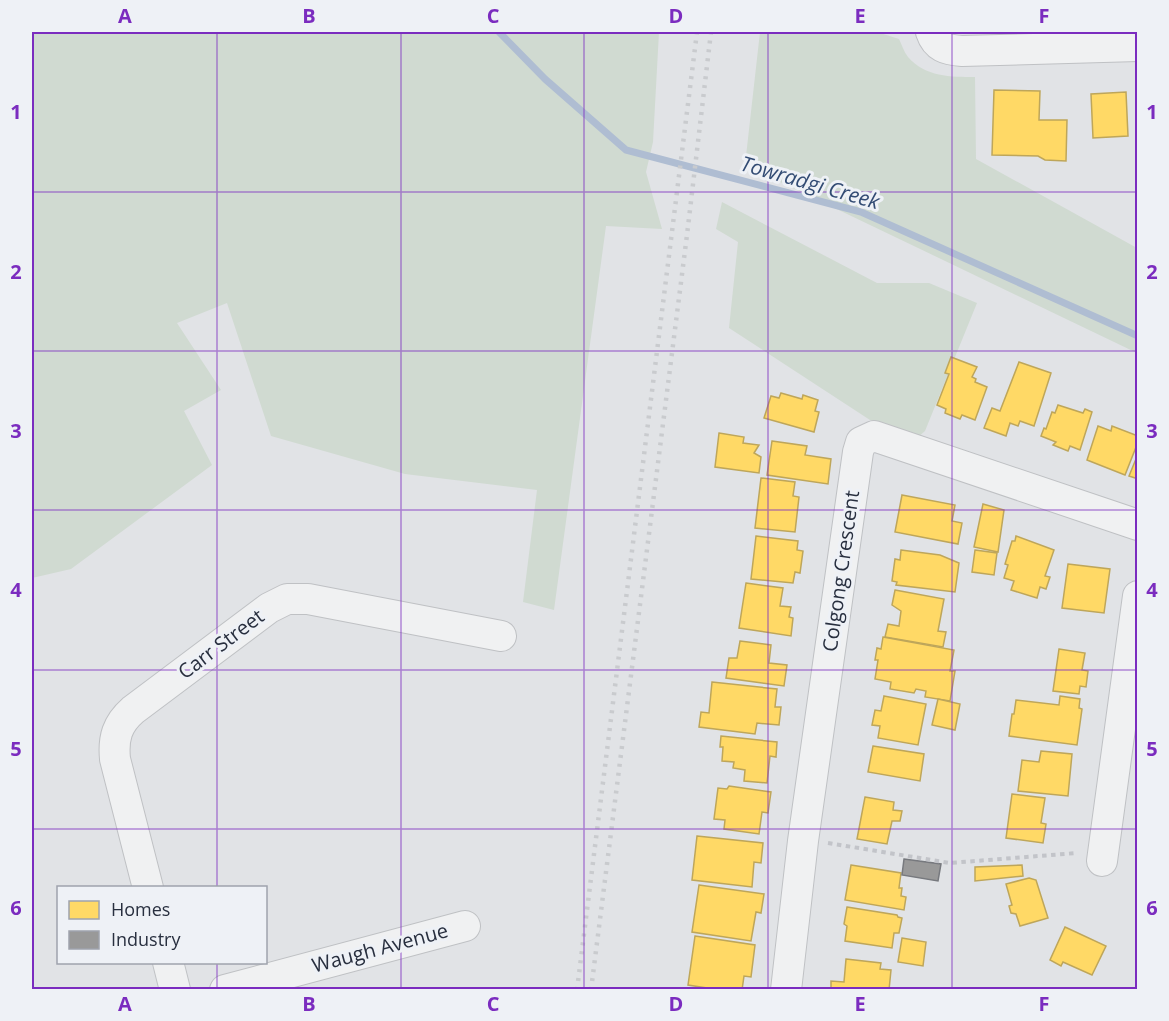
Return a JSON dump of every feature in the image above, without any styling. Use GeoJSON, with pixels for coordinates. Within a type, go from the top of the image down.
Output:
{"type":"FeatureCollection","features":[{"type":"Feature","properties":{"kind":"street"},"geometry":{"type":"LineString","coordinates":[[933,36],[941,47],[962,51],[1137,46]]}},
{"type":"Feature","properties":{"kind":"street","name":"Colgong Crescent"},"geometry":{"type":"LineString","coordinates":[[786,990],[803,841],[861,442],[874,436],[1137,525]]}},
{"type":"Feature","properties":{"kind":"street"},"geometry":{"type":"LineString","coordinates":[[1103,855],[1137,596]]}},
{"type":"Feature","properties":{"kind":"street","name":"Carr Street"},"geometry":{"type":"LineString","coordinates":[[147,886],[115,759],[114,749],[118,728],[133,710],[269,608],[288,599],[308,599],[501,636]]}},
{"type":"Feature","properties":{"kind":"street","name":"Waugh Avenue"},"geometry":{"type":"LineString","coordinates":[[225,990],[465,926]]}},
{"type":"Feature","properties":{"kind":"street"},"geometry":{"type":"LineString","coordinates":[[168,964],[175,990]]}},
{"type":"Feature","properties":{"kind":"path"},"geometry":{"type":"LineString","coordinates":[[803,841],[825,842],[950,863],[1103,855]]}},
{"type":"Feature","properties":{"kind":"shaded area"},"geometry":{"type":"Polygon","coordinates":[[[32,32],[659,32],[653,142],[646,172],[662,229],[606,226],[554,610],[523,602],[537,490],[405,474],[271,436],[227,303],[177,323],[221,390],[184,411],[212,465],[71,569],[32,578],[32,32]]]}},
{"type":"Feature","properties":{"kind":"shaded area"},"geometry":{"type":"Polygon","coordinates":[[[760,32],[877,32],[899,39],[908,57],[922,69],[948,76],[975,77],[976,159],[1137,248],[1137,353],[745,165],[760,32]]]}},
{"type":"Feature","properties":{"kind":"shaded area"},"geometry":{"type":"Polygon","coordinates":[[[722,202],[877,283],[929,283],[977,303],[925,431],[916,439],[870,420],[729,328],[738,242],[716,229],[722,202]]]}},
{"type":"Feature","properties":{"kind":"building: Homes"},"geometry":{"type":"Polygon","coordinates":[[[994,90],[1040,91],[1039,120],[1067,120],[1066,161],[1045,160],[1038,156],[992,155],[994,90]]]}},
{"type":"Feature","properties":{"kind":"building: Homes"},"geometry":{"type":"Polygon","coordinates":[[[1126,92],[1128,136],[1093,138],[1091,94],[1126,92]]]}},
{"type":"Feature","properties":{"kind":"building: Homes"},"geometry":{"type":"Polygon","coordinates":[[[951,357],[977,367],[972,377],[976,379],[975,382],[987,387],[975,420],[962,415],[960,419],[945,413],[946,409],[937,405],[949,374],[945,373],[951,357]]]}},
{"type":"Feature","properties":{"kind":"building: Homes"},"geometry":{"type":"Polygon","coordinates":[[[1019,362],[1051,373],[1034,426],[1020,421],[1018,426],[1010,423],[1006,436],[984,428],[992,408],[1000,411],[1019,362]]]}},
{"type":"Feature","properties":{"kind":"building: Homes"},"geometry":{"type":"Polygon","coordinates":[[[781,393],[802,399],[803,395],[818,400],[815,411],[819,412],[814,432],[764,418],[771,396],[779,398],[781,393]]]}},
{"type":"Feature","properties":{"kind":"building: Homes"},"geometry":{"type":"Polygon","coordinates":[[[1058,405],[1083,413],[1085,409],[1092,412],[1080,450],[1070,446],[1068,451],[1053,445],[1056,442],[1041,436],[1052,412],[1055,413],[1058,405]]]}},
{"type":"Feature","properties":{"kind":"building: Homes"},"geometry":{"type":"Polygon","coordinates":[[[1098,426],[1111,431],[1112,426],[1138,436],[1138,442],[1125,475],[1087,460],[1098,426]]]}},
{"type":"Feature","properties":{"kind":"building: Homes"},"geometry":{"type":"Polygon","coordinates":[[[719,433],[744,437],[743,443],[759,445],[754,453],[761,457],[759,473],[715,467],[719,433]]]}},
{"type":"Feature","properties":{"kind":"building: Homes"},"geometry":{"type":"Polygon","coordinates":[[[772,441],[807,446],[805,455],[831,459],[828,484],[767,475],[772,441]]]}},
{"type":"Feature","properties":{"kind":"building: Homes"},"geometry":{"type":"Polygon","coordinates":[[[1138,454],[1138,479],[1129,476],[1138,454]]]}},
{"type":"Feature","properties":{"kind":"building: Homes"},"geometry":{"type":"Polygon","coordinates":[[[761,478],[795,482],[793,496],[799,497],[795,532],[755,528],[761,478]]]}},
{"type":"Feature","properties":{"kind":"building: Homes"},"geometry":{"type":"Polygon","coordinates":[[[902,495],[955,505],[952,521],[962,523],[958,544],[895,532],[902,495]]]}},
{"type":"Feature","properties":{"kind":"building: Homes"},"geometry":{"type":"Polygon","coordinates":[[[983,504],[1004,510],[998,552],[974,547],[983,504]]]}},
{"type":"Feature","properties":{"kind":"building: Homes"},"geometry":{"type":"Polygon","coordinates":[[[756,536],[798,541],[797,550],[803,551],[800,573],[795,572],[793,583],[751,579],[756,536]]]}},
{"type":"Feature","properties":{"kind":"building: Homes"},"geometry":{"type":"Polygon","coordinates":[[[1016,536],[1054,550],[1045,576],[1050,577],[1046,589],[1040,587],[1037,598],[1011,590],[1014,581],[1004,578],[1008,565],[1005,564],[1012,541],[1015,541],[1016,536]]]}},
{"type":"Feature","properties":{"kind":"building: Homes"},"geometry":{"type":"Polygon","coordinates":[[[901,550],[940,555],[959,563],[955,592],[896,585],[897,582],[892,581],[895,559],[900,560],[901,550]]]}},
{"type":"Feature","properties":{"kind":"building: Homes"},"geometry":{"type":"Polygon","coordinates":[[[975,550],[997,553],[994,575],[972,572],[975,550]]]}},
{"type":"Feature","properties":{"kind":"building: Homes"},"geometry":{"type":"Polygon","coordinates":[[[1068,564],[1110,569],[1104,613],[1062,608],[1068,564]]]}},
{"type":"Feature","properties":{"kind":"building: Homes"},"geometry":{"type":"Polygon","coordinates":[[[746,583],[783,588],[780,606],[791,607],[789,617],[793,618],[791,636],[739,628],[746,583]]]}},
{"type":"Feature","properties":{"kind":"building: Homes"},"geometry":{"type":"Polygon","coordinates":[[[895,590],[944,599],[938,631],[946,632],[943,647],[885,637],[888,624],[899,626],[901,611],[892,605],[895,590]]]}},
{"type":"Feature","properties":{"kind":"building: Homes"},"geometry":{"type":"Polygon","coordinates":[[[883,637],[954,650],[950,671],[955,671],[950,701],[925,697],[926,691],[916,689],[914,693],[890,689],[891,682],[875,679],[877,648],[881,649],[883,637]]]}},
{"type":"Feature","properties":{"kind":"building: Homes"},"geometry":{"type":"Polygon","coordinates":[[[740,641],[771,645],[769,663],[787,665],[784,686],[726,678],[729,658],[737,658],[740,641]]]}},
{"type":"Feature","properties":{"kind":"building: Homes"},"geometry":{"type":"Polygon","coordinates":[[[1059,649],[1085,653],[1082,670],[1088,671],[1086,687],[1080,686],[1079,694],[1053,691],[1059,649]]]}},
{"type":"Feature","properties":{"kind":"building: Homes"},"geometry":{"type":"Polygon","coordinates":[[[712,682],[777,689],[775,707],[781,707],[779,725],[757,723],[755,734],[699,727],[701,712],[709,713],[712,682]]]}},
{"type":"Feature","properties":{"kind":"building: Homes"},"geometry":{"type":"Polygon","coordinates":[[[884,696],[926,704],[918,745],[878,738],[880,726],[872,725],[875,710],[881,711],[884,696]]]}},
{"type":"Feature","properties":{"kind":"building: Homes"},"geometry":{"type":"Polygon","coordinates":[[[1060,696],[1080,699],[1079,708],[1082,709],[1077,745],[1009,736],[1016,700],[1059,705],[1060,696]]]}},
{"type":"Feature","properties":{"kind":"building: Homes"},"geometry":{"type":"Polygon","coordinates":[[[938,699],[960,704],[955,730],[932,725],[938,699]]]}},
{"type":"Feature","properties":{"kind":"building: Homes"},"geometry":{"type":"Polygon","coordinates":[[[721,736],[777,742],[776,757],[770,756],[767,783],[744,781],[745,770],[733,768],[734,762],[722,761],[721,736]]]}},
{"type":"Feature","properties":{"kind":"building: Homes"},"geometry":{"type":"Polygon","coordinates":[[[873,746],[924,754],[920,781],[868,772],[873,746]]]}},
{"type":"Feature","properties":{"kind":"building: Homes"},"geometry":{"type":"Polygon","coordinates":[[[1041,751],[1072,754],[1068,796],[1018,791],[1022,760],[1039,762],[1041,751]]]}},
{"type":"Feature","properties":{"kind":"building: Homes"},"geometry":{"type":"Polygon","coordinates":[[[729,786],[771,792],[768,813],[762,812],[759,834],[724,829],[725,820],[714,819],[718,788],[727,789],[729,786]]]}},
{"type":"Feature","properties":{"kind":"building: Homes"},"geometry":{"type":"Polygon","coordinates":[[[1012,794],[1045,798],[1041,823],[1046,824],[1043,843],[1006,838],[1012,794]]]}},
{"type":"Feature","properties":{"kind":"building: Homes"},"geometry":{"type":"Polygon","coordinates":[[[865,797],[894,802],[893,810],[902,811],[900,821],[892,821],[887,844],[857,839],[865,797]]]}},
{"type":"Feature","properties":{"kind":"building: Homes"},"geometry":{"type":"Polygon","coordinates":[[[697,836],[763,843],[761,863],[754,862],[752,887],[692,880],[697,836]]]}},
{"type":"Feature","properties":{"kind":"building: Homes"},"geometry":{"type":"Polygon","coordinates":[[[851,865],[901,873],[899,888],[902,888],[901,896],[906,897],[904,910],[845,900],[851,865]]]}},
{"type":"Feature","properties":{"kind":"building: Homes"},"geometry":{"type":"Polygon","coordinates":[[[1022,865],[1023,876],[975,881],[975,867],[1022,865]]]}},
{"type":"Feature","properties":{"kind":"building: Homes"},"geometry":{"type":"Polygon","coordinates":[[[1029,878],[1036,880],[1048,918],[1020,926],[1016,914],[1011,913],[1009,906],[1012,905],[1006,884],[1029,878]]]}},
{"type":"Feature","properties":{"kind":"building: Homes"},"geometry":{"type":"Polygon","coordinates":[[[699,885],[764,894],[761,913],[756,912],[751,941],[692,932],[699,885]]]}},
{"type":"Feature","properties":{"kind":"building: Homes"},"geometry":{"type":"Polygon","coordinates":[[[847,907],[897,915],[902,918],[899,933],[894,933],[892,948],[845,941],[847,926],[844,924],[847,907]]]}},
{"type":"Feature","properties":{"kind":"building: Homes"},"geometry":{"type":"Polygon","coordinates":[[[1065,927],[1106,946],[1092,975],[1063,962],[1061,966],[1050,960],[1065,927]]]}},
{"type":"Feature","properties":{"kind":"building: Homes"},"geometry":{"type":"Polygon","coordinates":[[[695,936],[755,945],[751,977],[744,976],[742,990],[720,990],[688,985],[695,936]]]}},
{"type":"Feature","properties":{"kind":"building: Homes"},"geometry":{"type":"Polygon","coordinates":[[[902,938],[926,942],[923,966],[898,962],[902,938]]]}},
{"type":"Feature","properties":{"kind":"building: Homes"},"geometry":{"type":"Polygon","coordinates":[[[846,959],[881,963],[880,969],[891,970],[889,990],[831,990],[831,981],[844,982],[846,959]]]}},
{"type":"Feature","properties":{"kind":"building: Industry"},"geometry":{"type":"Polygon","coordinates":[[[904,859],[941,864],[938,881],[902,875],[904,859]]]}},
{"type":"Feature","properties":{"kind":"waterway","name":"Towradgi Creek"},"geometry":{"type":"LineString","coordinates":[[499,32],[545,79],[626,150],[861,212],[1138,336]]}},
{"type":"Feature","properties":{"kind":"railway"},"geometry":{"type":"LineString","coordinates":[[577,990],[697,32]]}},
{"type":"Feature","properties":{"kind":"railway"},"geometry":{"type":"LineString","coordinates":[[591,990],[711,32]]}}]}
